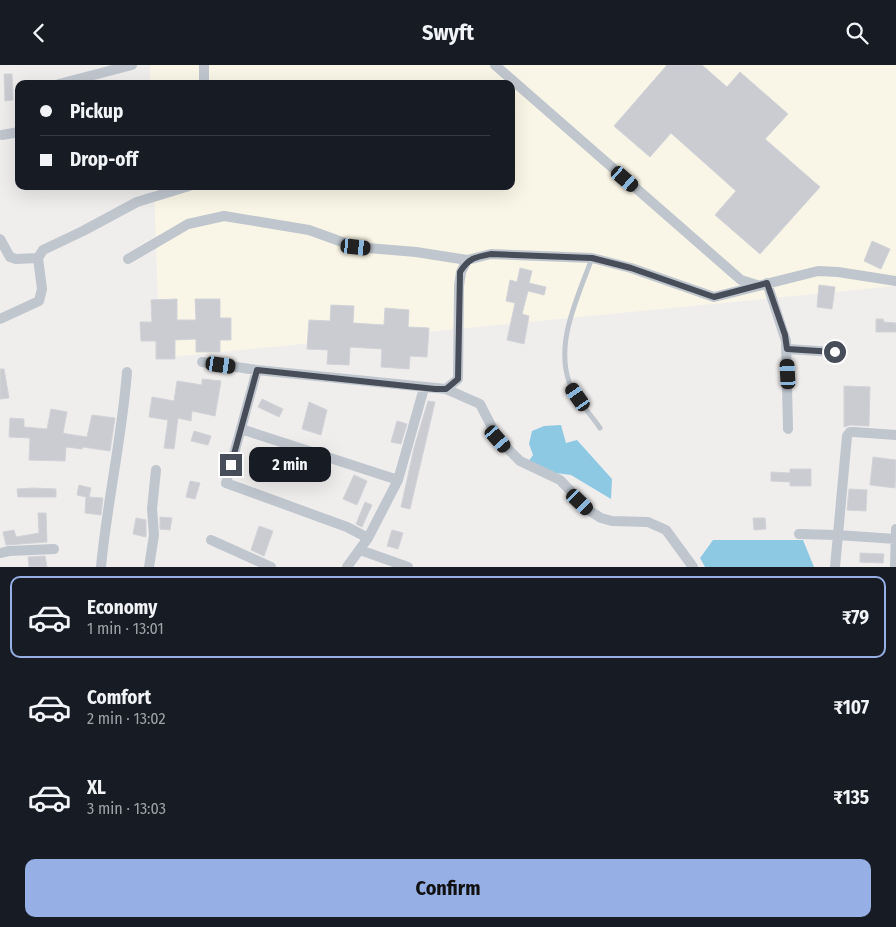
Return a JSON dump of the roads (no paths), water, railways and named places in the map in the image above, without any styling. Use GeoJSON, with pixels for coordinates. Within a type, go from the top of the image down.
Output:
{"type":"FeatureCollection","features":[{"type":"Feature","properties":{"kind":"street"},"geometry":{"type":"LineString","coordinates":[[74,80],[132,65]]}},
{"type":"Feature","properties":{"kind":"street"},"geometry":{"type":"LineString","coordinates":[[204,65],[204,80]]}},
{"type":"Feature","properties":{"kind":"street"},"geometry":{"type":"LineString","coordinates":[[494,65],[511,80]]}},
{"type":"Feature","properties":{"kind":"street"},"geometry":{"type":"LineString","coordinates":[[515,83],[741,280],[762,284]]}},
{"type":"Feature","properties":{"kind":"street"},"geometry":{"type":"LineString","coordinates":[[2,135],[15,133]]}},
{"type":"Feature","properties":{"kind":"street"},"geometry":{"type":"LineString","coordinates":[[0,319],[39,301],[42,289],[39,253],[49,246],[83,231],[156,191]]}},
{"type":"Feature","properties":{"kind":"street"},"geometry":{"type":"LineString","coordinates":[[128,259],[188,224],[224,216],[309,230],[356,247],[416,252],[467,261],[491,254],[592,258],[631,268],[714,297],[818,271],[896,281]]}},
{"type":"Feature","properties":{"kind":"street"},"geometry":{"type":"LineString","coordinates":[[0,239],[10,257],[16,259],[38,258]]}},
{"type":"Feature","properties":{"kind":"street"},"geometry":{"type":"LineString","coordinates":[[446,389],[458,379],[460,272],[467,261]]}},
{"type":"Feature","properties":{"kind":"street"},"geometry":{"type":"LineString","coordinates":[[762,284],[785,335],[787,349],[788,429]]}},
{"type":"Feature","properties":{"kind":"street"},"geometry":{"type":"LineString","coordinates":[[787,349],[835,352]]}},
{"type":"Feature","properties":{"kind":"street"},"geometry":{"type":"LineString","coordinates":[[202,362],[257,370],[446,389],[480,404],[498,439],[505,448],[530,467],[560,481],[590,511],[601,518],[612,521],[648,522],[660,526],[670,535],[693,567]]}},
{"type":"Feature","properties":{"kind":"street"},"geometry":{"type":"LineString","coordinates":[[257,370],[226,483],[347,527],[368,538]]}},
{"type":"Feature","properties":{"kind":"street"},"geometry":{"type":"LineString","coordinates":[[101,567],[109,498],[124,416],[127,372]]}},
{"type":"Feature","properties":{"kind":"street"},"geometry":{"type":"LineString","coordinates":[[348,567],[368,538],[398,480],[424,388]]}},
{"type":"Feature","properties":{"kind":"street"},"geometry":{"type":"LineString","coordinates":[[241,429],[398,480]]}},
{"type":"Feature","properties":{"kind":"street"},"geometry":{"type":"LineString","coordinates":[[835,567],[846,436],[854,432],[896,435]]}},
{"type":"Feature","properties":{"kind":"street"},"geometry":{"type":"LineString","coordinates":[[148,567],[154,535],[152,509],[156,470]]}},
{"type":"Feature","properties":{"kind":"street"},"geometry":{"type":"LineString","coordinates":[[895,567],[896,529]]}},
{"type":"Feature","properties":{"kind":"street"},"geometry":{"type":"LineString","coordinates":[[799,534],[896,539]]}},
{"type":"Feature","properties":{"kind":"street"},"geometry":{"type":"LineString","coordinates":[[211,540],[272,567]]}},
{"type":"Feature","properties":{"kind":"street"},"geometry":{"type":"LineString","coordinates":[[0,553],[54,549]]}},
{"type":"Feature","properties":{"kind":"street"},"geometry":{"type":"LineString","coordinates":[[360,550],[408,567]]}},
{"type":"Feature","properties":{"kind":"lane"},"geometry":{"type":"LineString","coordinates":[[592,258],[569,321],[566,362],[572,388],[600,428]]}},
{"type":"Feature","properties":{"kind":"water"},"geometry":{"type":"Polygon","coordinates":[[[561,425],[566,443],[577,440],[612,479],[611,499],[571,475],[548,472],[528,462],[533,455],[529,444],[532,431],[544,426],[561,425]]]}},
{"type":"Feature","properties":{"kind":"water"},"geometry":{"type":"Polygon","coordinates":[[[713,540],[803,540],[814,567],[705,567],[700,558],[713,540]]]}}]}
